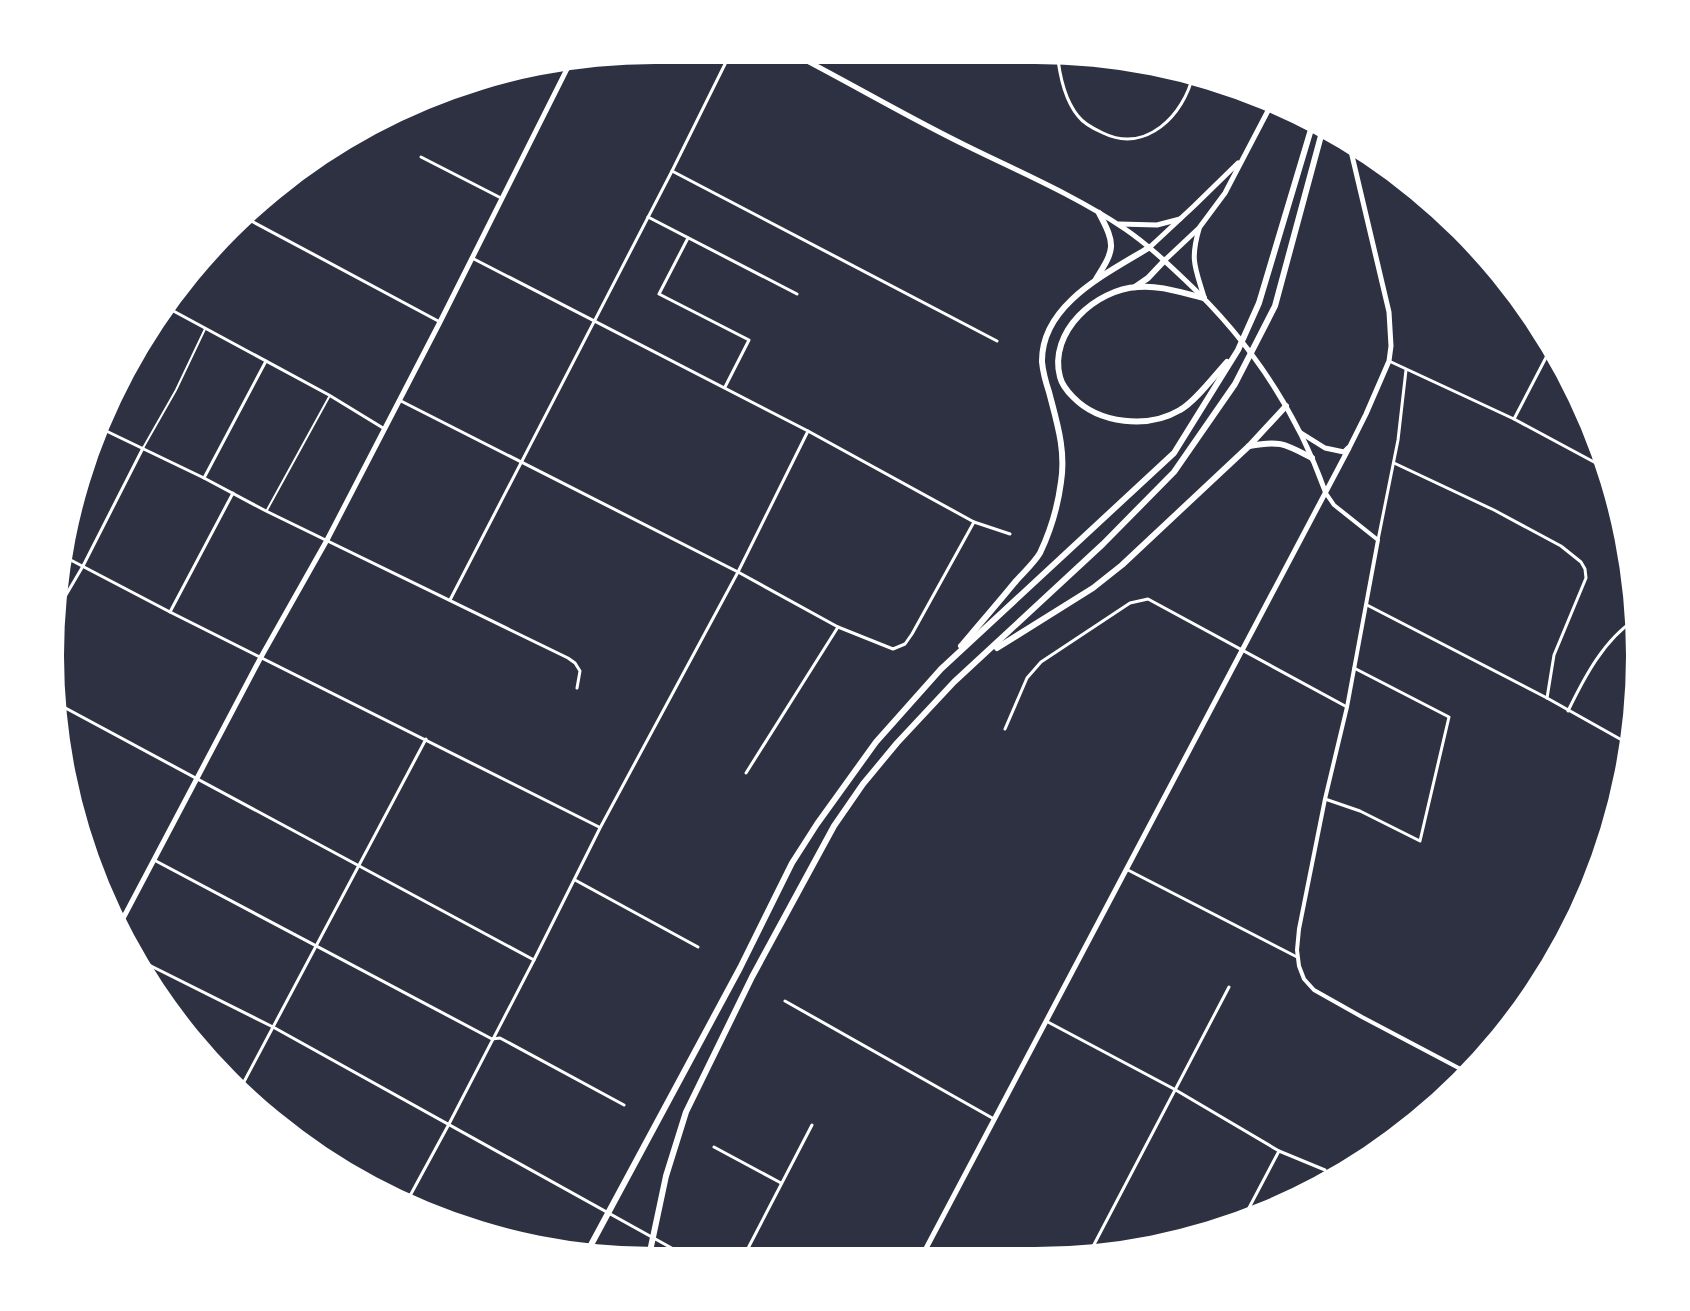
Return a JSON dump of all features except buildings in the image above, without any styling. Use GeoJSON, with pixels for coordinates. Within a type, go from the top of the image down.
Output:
{"type":"FeatureCollection","features":[{"type":"Feature","properties":{"kind":"highway"},"geometry":{"type":"LineString","coordinates":[[941,669],[1174,453],[1238,350],[1259,303],[1310,132]]}},
{"type":"Feature","properties":{"kind":"highway"},"geometry":{"type":"LineString","coordinates":[[651,1247],[673,1150],[686,1112],[752,977],[834,826],[897,743],[954,682],[1103,544],[1174,472],[1235,384],[1275,306],[1320,138]]}},
{"type":"Feature","properties":{"kind":"highway"},"geometry":{"type":"LineString","coordinates":[[1095,280],[1108,259],[1112,242],[1099,213]]}},
{"type":"Feature","properties":{"kind":"highway"},"geometry":{"type":"LineString","coordinates":[[592,1243],[740,968],[792,863],[817,824],[876,742],[1039,554],[1056,504],[1063,460],[1059,426],[1042,364],[1052,327],[1063,307],[1085,287],[1150,247]]}},
{"type":"Feature","properties":{"kind":"highway"},"geometry":{"type":"LineString","coordinates":[[1135,287],[1165,260]]}},
{"type":"Feature","properties":{"kind":"highway"},"geometry":{"type":"LineString","coordinates":[[1204,298],[1156,287],[1135,287],[1102,296],[1076,316],[1064,337],[1058,361],[1060,378],[1066,389],[1077,402],[1111,420],[1166,417],[1184,408],[1238,350]]}},
{"type":"Feature","properties":{"kind":"highway"},"geometry":{"type":"LineString","coordinates":[[984,656],[1093,588],[1122,565],[1249,446],[1286,406]]}},
{"type":"Feature","properties":{"kind":"highway"},"geometry":{"type":"LineString","coordinates":[[1249,446],[1272,442],[1291,447],[1312,458]]}},
{"type":"Feature","properties":{"kind":"main road"},"geometry":{"type":"LineString","coordinates":[[812,64],[968,147],[1068,194],[1150,247],[1222,317],[1266,373],[1300,432],[1325,492]]}},
{"type":"Feature","properties":{"kind":"main road"},"geometry":{"type":"LineString","coordinates":[[124,916],[261,657],[327,540],[566,71]]}},
{"type":"Feature","properties":{"kind":"main road"},"geometry":{"type":"LineString","coordinates":[[1165,260],[1199,228],[1225,193],[1268,112]]}},
{"type":"Feature","properties":{"kind":"main road"},"geometry":{"type":"LineString","coordinates":[[927,1247],[1349,448],[1389,361],[1389,312],[1352,157]]}},
{"type":"Feature","properties":{"kind":"main road"},"geometry":{"type":"LineString","coordinates":[[1150,247],[1241,160]]}},
{"type":"Feature","properties":{"kind":"main road"},"geometry":{"type":"LineString","coordinates":[[1117,224],[1157,225],[1181,219]]}},
{"type":"Feature","properties":{"kind":"main road"},"geometry":{"type":"LineString","coordinates":[[1199,228],[1193,249],[1204,298]]}},
{"type":"Feature","properties":{"kind":"main road"},"geometry":{"type":"LineString","coordinates":[[1300,432],[1325,448],[1344,452],[1349,448]]}},
{"type":"Feature","properties":{"kind":"street"},"geometry":{"type":"LineString","coordinates":[[450,600],[725,64]]}},
{"type":"Feature","properties":{"kind":"street"},"geometry":{"type":"LineString","coordinates":[[1060,65],[1067,100],[1079,118],[1093,129],[1118,139],[1136,139],[1154,132],[1170,120],[1186,99],[1190,85]]}},
{"type":"Feature","properties":{"kind":"street"},"geometry":{"type":"LineString","coordinates":[[421,157],[501,198]]}},
{"type":"Feature","properties":{"kind":"street"},"geometry":{"type":"LineString","coordinates":[[672,171],[997,341]]}},
{"type":"Feature","properties":{"kind":"street"},"geometry":{"type":"LineString","coordinates":[[648,217],[797,294]]}},
{"type":"Feature","properties":{"kind":"street"},"geometry":{"type":"LineString","coordinates":[[253,222],[440,322]]}},
{"type":"Feature","properties":{"kind":"street"},"geometry":{"type":"LineString","coordinates":[[688,238],[659,294],[749,340],[724,388]]}},
{"type":"Feature","properties":{"kind":"street"},"geometry":{"type":"LineString","coordinates":[[472,258],[808,431],[974,522],[1010,534]]}},
{"type":"Feature","properties":{"kind":"street"},"geometry":{"type":"LineString","coordinates":[[175,312],[329,395],[383,428]]}},
{"type":"Feature","properties":{"kind":"street"},"geometry":{"type":"LineString","coordinates":[[1514,419],[1546,358]]}},
{"type":"Feature","properties":{"kind":"street"},"geometry":{"type":"LineString","coordinates":[[204,478],[266,361]]}},
{"type":"Feature","properties":{"kind":"street"},"geometry":{"type":"LineString","coordinates":[[1389,361],[1514,419],[1594,462]]}},
{"type":"Feature","properties":{"kind":"street"},"geometry":{"type":"LineString","coordinates":[[1406,370],[1394,463],[1347,707],[1299,929],[1298,957],[1304,979],[1314,990],[1459,1068]]}},
{"type":"Feature","properties":{"kind":"street"},"geometry":{"type":"LineString","coordinates":[[399,400],[738,572],[838,627],[893,649],[905,644],[912,634],[974,522]]}},
{"type":"Feature","properties":{"kind":"street"},"geometry":{"type":"LineString","coordinates":[[411,1194],[600,828],[738,572],[808,431]]}},
{"type":"Feature","properties":{"kind":"street"},"geometry":{"type":"LineString","coordinates":[[108,432],[575,663],[580,671],[577,688]]}},
{"type":"Feature","properties":{"kind":"street"},"geometry":{"type":"LineString","coordinates":[[68,592],[143,448]]}},
{"type":"Feature","properties":{"kind":"street"},"geometry":{"type":"LineString","coordinates":[[1394,463],[1494,510],[1561,546],[1581,562],[1586,578],[1554,655],[1547,698]]}},
{"type":"Feature","properties":{"kind":"street"},"geometry":{"type":"LineString","coordinates":[[1325,492],[1334,505],[1378,540]]}},
{"type":"Feature","properties":{"kind":"street"},"geometry":{"type":"LineString","coordinates":[[170,612],[233,493]]}},
{"type":"Feature","properties":{"kind":"street"},"geometry":{"type":"LineString","coordinates":[[72,560],[600,828]]}},
{"type":"Feature","properties":{"kind":"street"},"geometry":{"type":"LineString","coordinates":[[1005,729],[1032,670],[1130,603],[1141,600],[1153,600],[1347,707]]}},
{"type":"Feature","properties":{"kind":"street"},"geometry":{"type":"LineString","coordinates":[[1367,605],[1620,739]]}},
{"type":"Feature","properties":{"kind":"street"},"geometry":{"type":"LineString","coordinates":[[746,773],[838,627]]}},
{"type":"Feature","properties":{"kind":"street"},"geometry":{"type":"LineString","coordinates":[[1568,711],[1595,663],[1625,628]]}},
{"type":"Feature","properties":{"kind":"street"},"geometry":{"type":"LineString","coordinates":[[1325,799],[1369,815],[1420,841],[1449,717],[1354,668]]}},
{"type":"Feature","properties":{"kind":"street"},"geometry":{"type":"LineString","coordinates":[[66,709],[534,960]]}},
{"type":"Feature","properties":{"kind":"street"},"geometry":{"type":"LineString","coordinates":[[244,1081],[426,739]]}},
{"type":"Feature","properties":{"kind":"street"},"geometry":{"type":"LineString","coordinates":[[154,860],[492,1039],[500,1038],[624,1105]]}},
{"type":"Feature","properties":{"kind":"street"},"geometry":{"type":"LineString","coordinates":[[1126,869],[1298,957]]}},
{"type":"Feature","properties":{"kind":"street"},"geometry":{"type":"LineString","coordinates":[[575,880],[698,947]]}},
{"type":"Feature","properties":{"kind":"street"},"geometry":{"type":"LineString","coordinates":[[153,967],[273,1027],[670,1247]]}},
{"type":"Feature","properties":{"kind":"street"},"geometry":{"type":"LineString","coordinates":[[1094,1244],[1229,987]]}},
{"type":"Feature","properties":{"kind":"street"},"geometry":{"type":"LineString","coordinates":[[785,1001],[995,1119]]}},
{"type":"Feature","properties":{"kind":"street"},"geometry":{"type":"LineString","coordinates":[[1046,1021],[1174,1089],[1279,1151],[1325,1170]]}},
{"type":"Feature","properties":{"kind":"street"},"geometry":{"type":"LineString","coordinates":[[749,1247],[812,1125]]}},
{"type":"Feature","properties":{"kind":"street"},"geometry":{"type":"LineString","coordinates":[[714,1147],[781,1183]]}},
{"type":"Feature","properties":{"kind":"street"},"geometry":{"type":"LineString","coordinates":[[1250,1206],[1279,1151]]}},
{"type":"Feature","properties":{"kind":"lane"},"geometry":{"type":"LineString","coordinates":[[143,448],[176,390],[205,328]]}},
{"type":"Feature","properties":{"kind":"lane"},"geometry":{"type":"LineString","coordinates":[[266,511],[329,395]]}}]}
